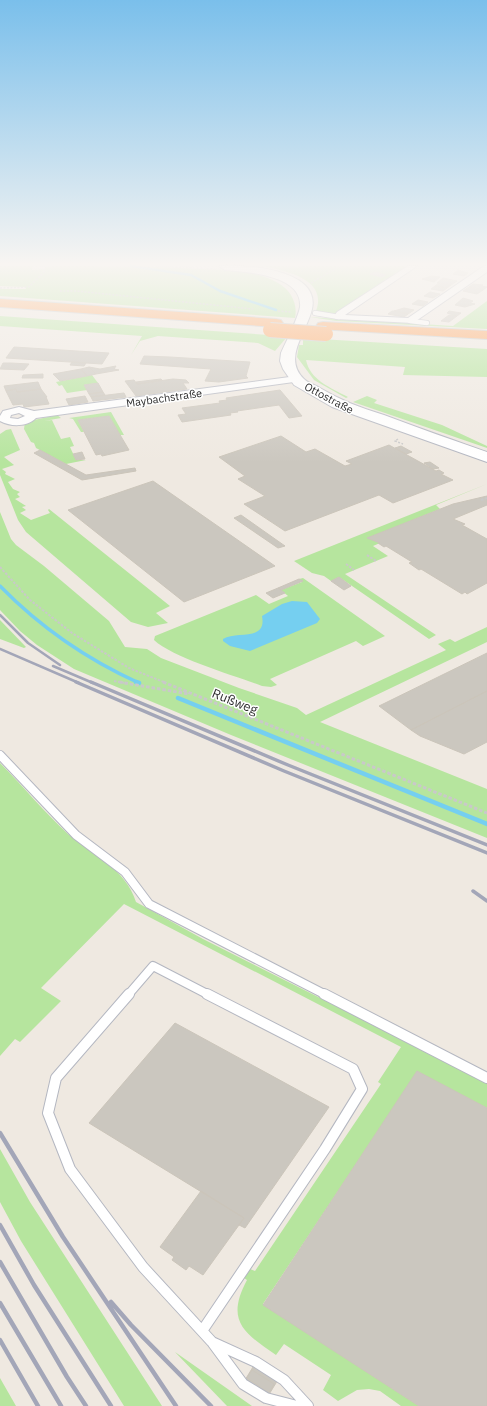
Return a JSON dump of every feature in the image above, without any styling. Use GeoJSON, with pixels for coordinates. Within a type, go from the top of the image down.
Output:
{"type":"FeatureCollection","features":[{"type":"Feature","properties":{"kind":"highway"},"geometry":{"type":"LineString","coordinates":[[345,332],[487,343]]}},
{"type":"Feature","properties":{"kind":"highway"},"geometry":{"type":"LineString","coordinates":[[377,332],[487,335]]}},
{"type":"Feature","properties":{"kind":"main road","name":"Ottostraße"},"geometry":{"type":"LineString","coordinates":[[297,332],[288,353],[287,361],[290,369],[297,379],[306,388],[342,407],[487,457]]}},
{"type":"Feature","properties":{"kind":"street","name":"Maybachstraße"},"geometry":{"type":"LineString","coordinates":[[1,415],[5,420],[16,422],[26,420],[31,415],[297,379]]}},
{"type":"Feature","properties":{"kind":"lane"},"geometry":{"type":"LineString","coordinates":[[0,755],[76,835],[125,872],[150,904],[487,1078]]}},
{"type":"Feature","properties":{"kind":"lane"},"geometry":{"type":"LineString","coordinates":[[202,1331],[325,1149],[362,1089],[353,1069],[153,966],[56,1078],[48,1113],[70,1170],[143,1267],[212,1342],[243,1384],[266,1398],[297,1406]]}},
{"type":"Feature","properties":{"kind":"lane"},"geometry":{"type":"LineString","coordinates":[[212,1342],[256,1362],[284,1380],[308,1406]]}},
{"type":"Feature","properties":{"kind":"path"},"geometry":{"type":"LineString","coordinates":[[398,439],[395,441],[403,444]]}},
{"type":"Feature","properties":{"kind":"path"},"geometry":{"type":"LineString","coordinates":[[481,500],[487,498]]}},
{"type":"Feature","properties":{"kind":"path"},"geometry":{"type":"LineString","coordinates":[[367,555],[376,561]]}},
{"type":"Feature","properties":{"kind":"path"},"geometry":{"type":"LineString","coordinates":[[346,564],[354,570]]}},
{"type":"Feature","properties":{"kind":"path","name":"Rußweg"},"geometry":{"type":"LineString","coordinates":[[0,567],[30,600],[72,633],[129,668],[487,813]]}},
{"type":"Feature","properties":{"kind":"path"},"geometry":{"type":"LineString","coordinates":[[114,682],[195,695]]}},
{"type":"Feature","properties":{"kind":"green space"},"geometry":{"type":"Polygon","coordinates":[[[80,332],[221,332],[287,337],[275,351],[258,343],[158,336],[140,341],[131,355],[142,336],[80,332]]]}},
{"type":"Feature","properties":{"kind":"green space"},"geometry":{"type":"Polygon","coordinates":[[[303,338],[487,349],[487,377],[403,375],[405,367],[306,360],[312,373],[322,383],[348,397],[346,398],[314,380],[297,357],[299,345],[303,345],[303,338]]]}},
{"type":"Feature","properties":{"kind":"green space"},"geometry":{"type":"Polygon","coordinates":[[[92,375],[98,383],[84,385],[87,390],[67,393],[62,385],[59,386],[56,382],[92,375]]]}},
{"type":"Feature","properties":{"kind":"green space"},"geometry":{"type":"Polygon","coordinates":[[[367,396],[377,400],[374,403],[442,425],[487,446],[487,448],[353,402],[367,396]]]}},
{"type":"Feature","properties":{"kind":"green space"},"geometry":{"type":"Polygon","coordinates":[[[111,412],[124,435],[120,435],[109,416],[78,420],[84,432],[81,432],[73,419],[69,418],[111,412]]]}},
{"type":"Feature","properties":{"kind":"green space"},"geometry":{"type":"Polygon","coordinates":[[[57,415],[61,418],[44,421],[52,420],[61,439],[70,437],[74,446],[70,447],[76,460],[86,460],[66,464],[36,448],[34,443],[31,442],[24,429],[25,422],[57,415]]]}},
{"type":"Feature","properties":{"kind":"green space"},"geometry":{"type":"Polygon","coordinates":[[[11,429],[20,450],[4,457],[14,465],[2,469],[6,472],[5,474],[15,479],[8,482],[13,489],[20,492],[17,494],[20,497],[15,499],[26,506],[22,507],[26,510],[20,513],[31,520],[50,513],[48,510],[49,509],[170,606],[156,613],[168,623],[148,627],[131,622],[26,532],[18,520],[0,475],[0,434],[11,429]]]}},
{"type":"Feature","properties":{"kind":"green space"},"geometry":{"type":"Polygon","coordinates":[[[487,484],[436,505],[440,509],[368,538],[380,543],[373,546],[388,556],[345,574],[436,635],[429,639],[339,577],[331,581],[324,576],[312,573],[294,561],[487,484]]]}},
{"type":"Feature","properties":{"kind":"green space"},"geometry":{"type":"Polygon","coordinates":[[[0,512],[11,539],[16,545],[44,566],[109,621],[125,647],[147,649],[161,658],[239,688],[297,708],[306,715],[446,650],[438,644],[450,639],[455,642],[487,627],[487,642],[320,722],[487,789],[487,838],[231,735],[74,669],[37,645],[20,631],[0,610],[0,512]]]}},
{"type":"Feature","properties":{"kind":"green space"},"geometry":{"type":"Polygon","coordinates":[[[303,578],[385,636],[363,646],[356,641],[270,679],[277,685],[271,687],[262,686],[190,660],[163,647],[154,640],[155,636],[256,595],[269,604],[288,596],[281,590],[302,582],[299,579],[303,578]]]}},
{"type":"Feature","properties":{"kind":"green space"},"geometry":{"type":"Polygon","coordinates":[[[0,620],[26,647],[24,648],[0,639],[0,620]]]}},
{"type":"Feature","properties":{"kind":"green space"},"geometry":{"type":"Polygon","coordinates":[[[0,763],[50,817],[68,834],[108,864],[125,880],[136,902],[203,939],[487,1082],[487,1108],[417,1072],[263,1304],[419,1406],[401,1406],[380,1391],[369,1389],[357,1390],[338,1401],[323,1390],[331,1375],[284,1344],[276,1355],[255,1340],[247,1332],[241,1325],[238,1316],[238,1306],[241,1294],[247,1280],[244,1278],[250,1269],[255,1271],[381,1084],[378,1082],[401,1047],[124,904],[41,988],[61,1001],[20,1042],[15,1039],[0,1056],[0,763]]]}},
{"type":"Feature","properties":{"kind":"green space"},"geometry":{"type":"Polygon","coordinates":[[[0,1149],[30,1202],[162,1406],[124,1406],[21,1241],[0,1202],[0,1149]]]}},
{"type":"Feature","properties":{"kind":"green space"},"geometry":{"type":"Polygon","coordinates":[[[175,1352],[252,1406],[227,1406],[175,1352]]]}},
{"type":"Feature","properties":{"kind":"green space"},"geometry":{"type":"Polygon","coordinates":[[[0,1378],[16,1406],[0,1406],[0,1378]]]}},
{"type":"Feature","properties":{"kind":"water"},"geometry":{"type":"Polygon","coordinates":[[[292,601],[307,602],[320,619],[317,623],[250,651],[230,646],[223,641],[223,639],[229,636],[256,632],[260,629],[262,624],[262,616],[282,604],[292,601]]]}},
{"type":"Feature","properties":{"kind":"building"},"geometry":{"type":"Polygon","coordinates":[[[14,347],[109,353],[102,364],[6,358],[14,347]]]}},
{"type":"Feature","properties":{"kind":"building"},"geometry":{"type":"Polygon","coordinates":[[[144,356],[250,362],[246,376],[248,378],[219,382],[205,381],[211,369],[140,364],[144,356]]]}},
{"type":"Feature","properties":{"kind":"building"},"geometry":{"type":"Polygon","coordinates":[[[72,362],[86,363],[84,366],[70,365],[72,362]]]}},
{"type":"Feature","properties":{"kind":"building"},"geometry":{"type":"Polygon","coordinates":[[[3,363],[29,364],[24,370],[0,369],[3,363]]]}},
{"type":"Feature","properties":{"kind":"building"},"geometry":{"type":"Polygon","coordinates":[[[116,366],[114,369],[119,370],[96,374],[89,367],[100,369],[116,366]]]}},
{"type":"Feature","properties":{"kind":"building"},"geometry":{"type":"Polygon","coordinates":[[[89,367],[96,374],[87,376],[81,369],[89,367]]]}},
{"type":"Feature","properties":{"kind":"building"},"geometry":{"type":"Polygon","coordinates":[[[81,369],[87,376],[60,381],[53,374],[81,369]]]}},
{"type":"Feature","properties":{"kind":"building"},"geometry":{"type":"Polygon","coordinates":[[[43,374],[43,378],[22,378],[23,375],[43,374]]]}},
{"type":"Feature","properties":{"kind":"building"},"geometry":{"type":"Polygon","coordinates":[[[173,379],[186,380],[189,383],[183,383],[187,389],[136,396],[125,381],[134,380],[137,384],[173,379]]]}},
{"type":"Feature","properties":{"kind":"building"},"geometry":{"type":"Polygon","coordinates":[[[162,380],[137,384],[136,382],[162,380]]]}},
{"type":"Feature","properties":{"kind":"building"},"geometry":{"type":"Polygon","coordinates":[[[38,382],[41,389],[17,392],[16,389],[6,391],[4,386],[38,382]]]}},
{"type":"Feature","properties":{"kind":"building"},"geometry":{"type":"Polygon","coordinates":[[[98,383],[103,392],[89,394],[84,385],[98,383]]]}},
{"type":"Feature","properties":{"kind":"building"},"geometry":{"type":"Polygon","coordinates":[[[16,389],[17,392],[41,389],[47,397],[49,404],[24,407],[23,404],[13,405],[6,391],[16,389]]]}},
{"type":"Feature","properties":{"kind":"building"},"geometry":{"type":"Polygon","coordinates":[[[280,390],[302,416],[289,418],[279,405],[237,411],[238,412],[230,413],[231,415],[182,422],[178,415],[186,414],[182,408],[220,403],[219,401],[227,400],[226,398],[280,390]]]}},
{"type":"Feature","properties":{"kind":"building"},"geometry":{"type":"Polygon","coordinates":[[[103,392],[105,395],[91,397],[89,394],[103,392]]]}},
{"type":"Feature","properties":{"kind":"building"},"geometry":{"type":"Polygon","coordinates":[[[124,393],[126,397],[93,401],[91,397],[124,393]]]}},
{"type":"Feature","properties":{"kind":"building"},"geometry":{"type":"Polygon","coordinates":[[[85,396],[88,402],[69,405],[66,399],[85,396]]]}},
{"type":"Feature","properties":{"kind":"building"},"geometry":{"type":"Polygon","coordinates":[[[109,416],[129,450],[102,456],[101,454],[96,455],[78,420],[109,416]]]}},
{"type":"Feature","properties":{"kind":"building"},"geometry":{"type":"Polygon","coordinates":[[[281,436],[306,452],[315,449],[345,466],[352,464],[346,461],[389,445],[436,471],[439,470],[444,473],[441,474],[453,480],[393,503],[379,495],[285,531],[244,504],[265,496],[238,479],[245,476],[219,457],[281,436]]]}},
{"type":"Feature","properties":{"kind":"building"},"geometry":{"type":"Polygon","coordinates":[[[401,446],[412,452],[406,454],[395,448],[401,446]]]}},
{"type":"Feature","properties":{"kind":"building"},"geometry":{"type":"Polygon","coordinates":[[[40,450],[86,475],[135,468],[136,471],[82,480],[34,453],[40,450]]]}},
{"type":"Feature","properties":{"kind":"building"},"geometry":{"type":"Polygon","coordinates":[[[82,452],[85,459],[76,460],[73,454],[82,452]]]}},
{"type":"Feature","properties":{"kind":"building"},"geometry":{"type":"Polygon","coordinates":[[[430,462],[439,468],[433,469],[424,463],[430,462]]]}},
{"type":"Feature","properties":{"kind":"building"},"geometry":{"type":"Polygon","coordinates":[[[153,481],[275,566],[184,602],[68,510],[153,481]]]}},
{"type":"Feature","properties":{"kind":"building"},"geometry":{"type":"Polygon","coordinates":[[[487,496],[487,505],[453,519],[465,524],[462,525],[487,539],[487,583],[467,594],[465,592],[462,594],[421,569],[419,570],[409,563],[412,562],[386,546],[384,547],[378,543],[380,543],[367,538],[453,504],[487,496]]]}},
{"type":"Feature","properties":{"kind":"building"},"geometry":{"type":"Polygon","coordinates":[[[241,515],[285,546],[278,548],[234,518],[241,515]]]}},
{"type":"Feature","properties":{"kind":"building"},"geometry":{"type":"Polygon","coordinates":[[[339,577],[351,586],[344,590],[331,581],[339,577]]]}},
{"type":"Feature","properties":{"kind":"building"},"geometry":{"type":"Polygon","coordinates":[[[299,579],[303,581],[281,590],[278,588],[299,579]]]}},
{"type":"Feature","properties":{"kind":"building"},"geometry":{"type":"Polygon","coordinates":[[[278,588],[285,593],[273,598],[266,593],[278,588]]]}},
{"type":"Feature","properties":{"kind":"building"},"geometry":{"type":"Polygon","coordinates":[[[487,653],[487,691],[411,730],[379,706],[487,653]]]}},
{"type":"Feature","properties":{"kind":"building"},"geometry":{"type":"Polygon","coordinates":[[[487,691],[487,742],[464,754],[420,736],[411,730],[487,691]]]}},
{"type":"Feature","properties":{"kind":"building"},"geometry":{"type":"Polygon","coordinates":[[[175,1023],[329,1107],[245,1228],[239,1225],[244,1218],[89,1123],[175,1023]]]}},
{"type":"Feature","properties":{"kind":"building"},"geometry":{"type":"Polygon","coordinates":[[[417,1071],[487,1108],[487,1406],[419,1406],[263,1305],[417,1071]]]}},
{"type":"Feature","properties":{"kind":"building"},"geometry":{"type":"Polygon","coordinates":[[[201,1191],[244,1218],[203,1275],[189,1266],[186,1270],[172,1260],[174,1257],[160,1247],[201,1191]]]}},
{"type":"Feature","properties":{"kind":"building"},"geometry":{"type":"Polygon","coordinates":[[[256,1362],[279,1378],[265,1401],[242,1385],[256,1362]]]}},
{"type":"Feature","properties":{"kind":"building"},"geometry":{"type":"Polygon","coordinates":[[[252,1370],[274,1384],[269,1393],[247,1378],[252,1370]]]}},
{"type":"Feature","properties":{"kind":"waterway"},"geometry":{"type":"LineString","coordinates":[[0,586],[31,615],[65,641],[82,653],[119,674],[139,683],[136,682]]}},
{"type":"Feature","properties":{"kind":"waterway"},"geometry":{"type":"LineString","coordinates":[[178,698],[487,824]]}},
{"type":"Feature","properties":{"kind":"railway"},"geometry":{"type":"LineString","coordinates":[[0,615],[28,643],[60,665]]}},
{"type":"Feature","properties":{"kind":"railway"},"geometry":{"type":"LineString","coordinates":[[0,649],[79,683]]}},
{"type":"Feature","properties":{"kind":"railway"},"geometry":{"type":"LineString","coordinates":[[53,666],[93,683]]}},
{"type":"Feature","properties":{"kind":"railway"},"geometry":{"type":"LineString","coordinates":[[76,682],[284,771],[487,853]]}},
{"type":"Feature","properties":{"kind":"railway"},"geometry":{"type":"LineString","coordinates":[[91,682],[288,765],[487,845]]}},
{"type":"Feature","properties":{"kind":"railway"},"geometry":{"type":"LineString","coordinates":[[473,891],[487,901]]}},
{"type":"Feature","properties":{"kind":"railway"},"geometry":{"type":"LineString","coordinates":[[0,1133],[63,1237],[176,1406]]}},
{"type":"Feature","properties":{"kind":"railway"},"geometry":{"type":"LineString","coordinates":[[0,1225],[34,1285],[111,1406]]}},
{"type":"Feature","properties":{"kind":"railway"},"geometry":{"type":"LineString","coordinates":[[0,1262],[67,1377],[86,1406]]}},
{"type":"Feature","properties":{"kind":"railway"},"geometry":{"type":"LineString","coordinates":[[111,1302],[131,1325],[211,1406]]}},
{"type":"Feature","properties":{"kind":"railway"},"geometry":{"type":"LineString","coordinates":[[0,1303],[61,1406]]}},
{"type":"Feature","properties":{"kind":"railway"},"geometry":{"type":"LineString","coordinates":[[0,1340],[38,1406]]}}]}
